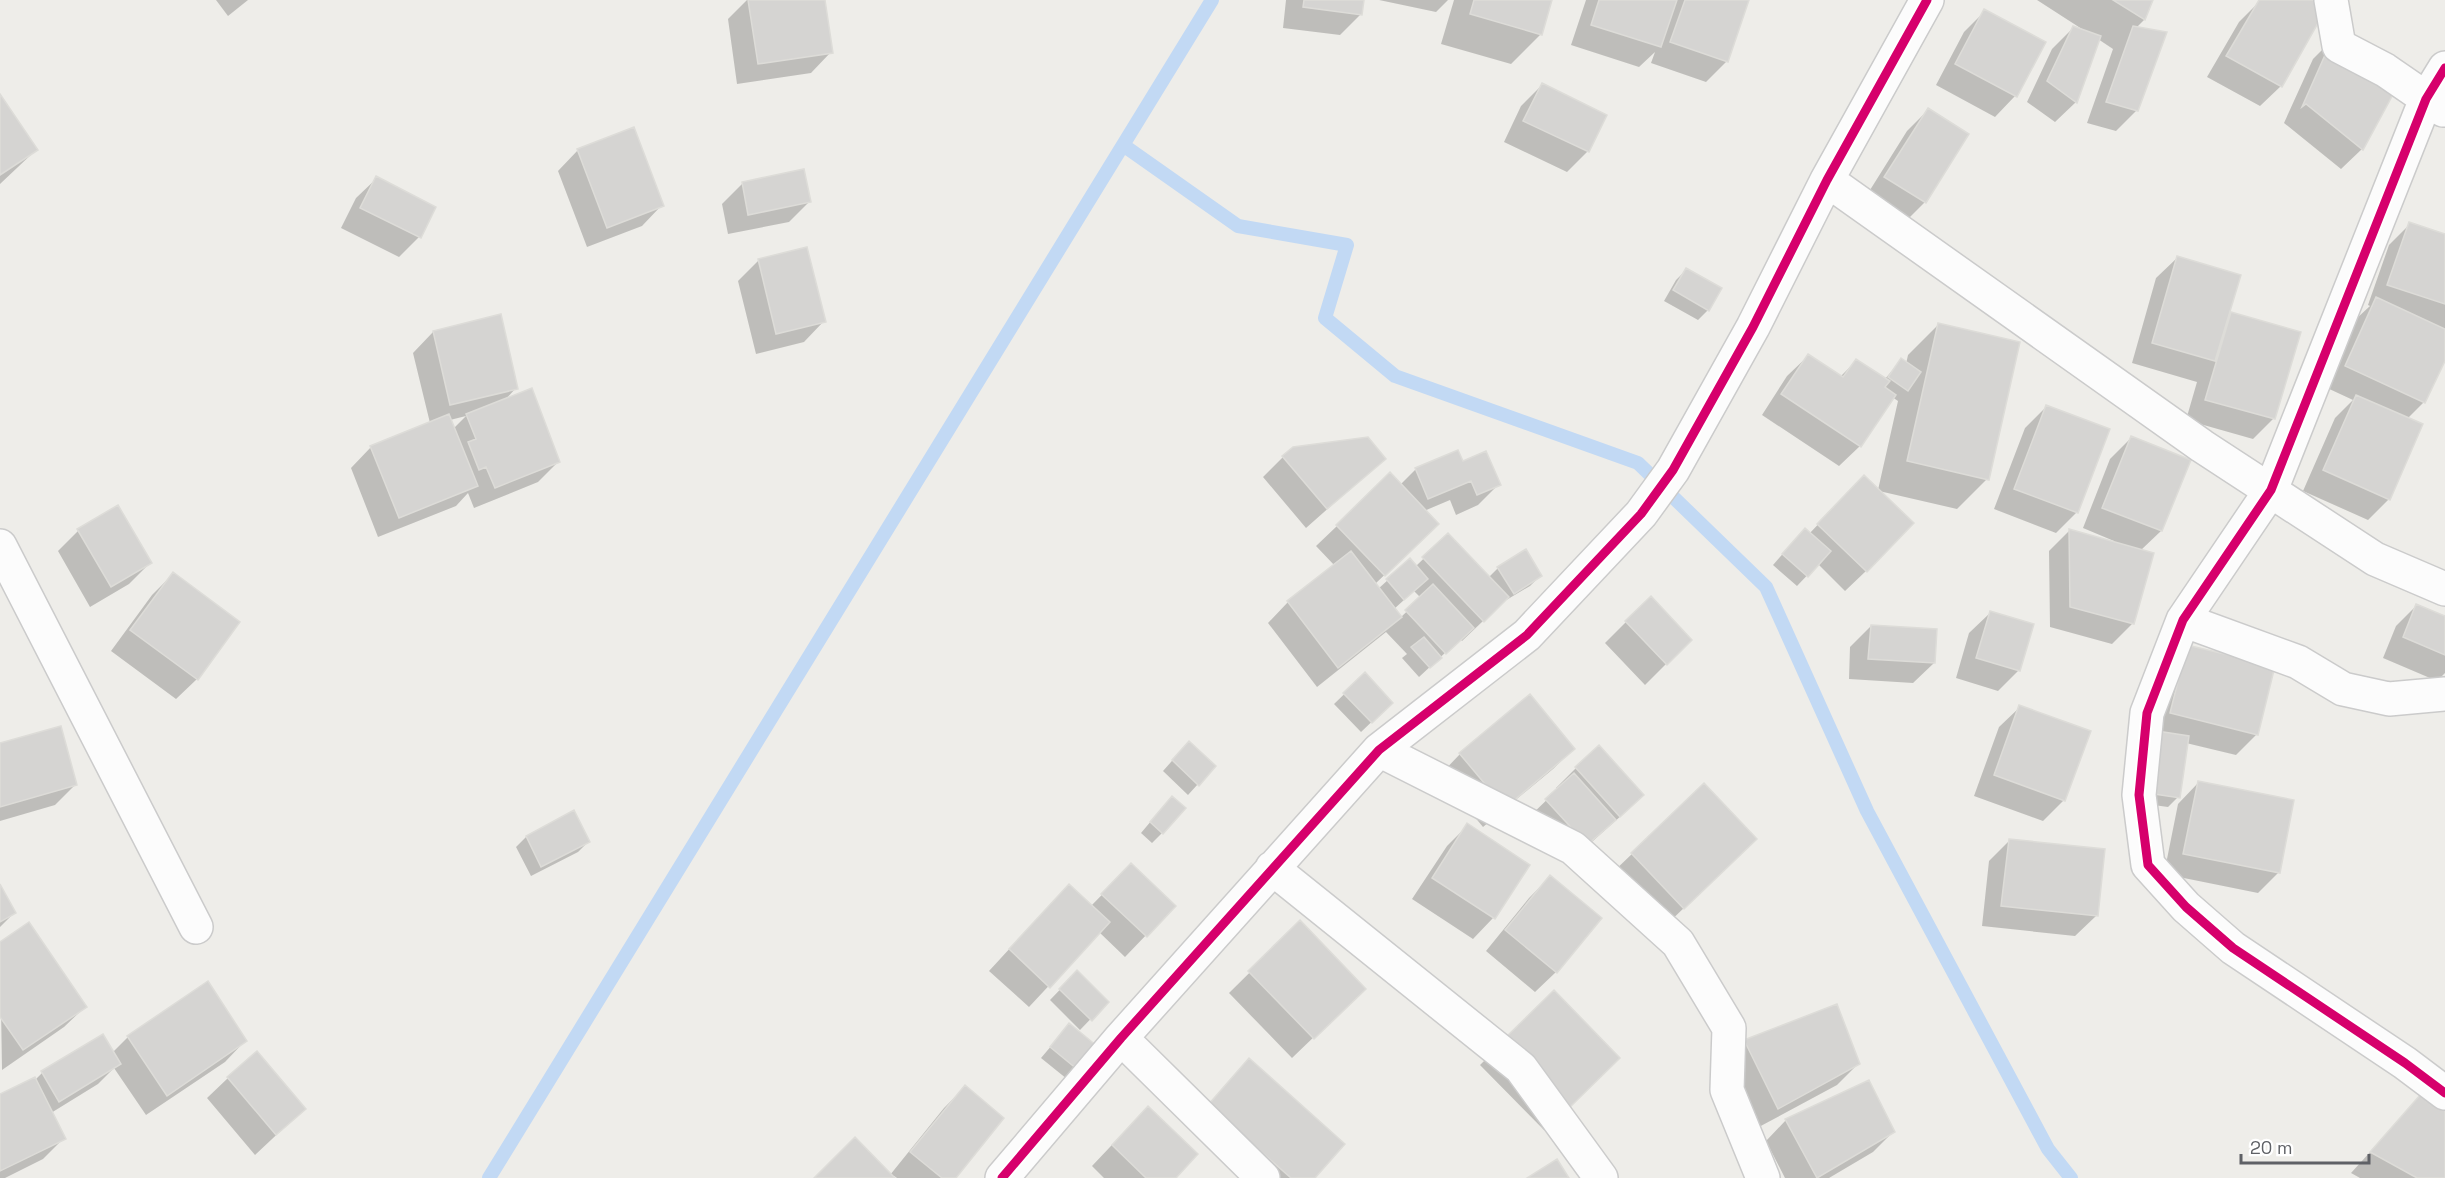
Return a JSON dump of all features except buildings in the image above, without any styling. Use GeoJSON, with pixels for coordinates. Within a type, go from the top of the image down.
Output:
{"type":"FeatureCollection","features":[{"type":"Feature","properties":{"kind":"street"},"geometry":{"type":"LineString","coordinates":[[2331,0],[2339,46],[2385,70],[2435,105]]}},
{"type":"Feature","properties":{"kind":"street"},"geometry":{"type":"LineString","coordinates":[[1002,1178],[1121,1038],[1378,750],[1527,635],[1641,514],[1673,470],[1753,327],[1917,2]]}},
{"type":"Feature","properties":{"kind":"street"},"geometry":{"type":"LineString","coordinates":[[2445,68],[2435,105],[2271,490],[2183,620],[2147,713],[2139,795],[2148,865],[2186,907],[2233,948],[2405,1063],[2445,1093]]}},
{"type":"Feature","properties":{"kind":"street"},"geometry":{"type":"LineString","coordinates":[[1827,180],[2202,446],[2375,559],[2445,589]]}},
{"type":"Feature","properties":{"kind":"street"},"geometry":{"type":"LineString","coordinates":[[0,546],[196,927]]}},
{"type":"Feature","properties":{"kind":"street"},"geometry":{"type":"LineString","coordinates":[[2183,620],[2298,662],[2343,689],[2389,699],[2445,694]]}},
{"type":"Feature","properties":{"kind":"street"},"geometry":{"type":"LineString","coordinates":[[1378,750],[1573,848],[1678,943],[1729,1028],[1727,1090],[1763,1178]]}},
{"type":"Feature","properties":{"kind":"street"},"geometry":{"type":"LineString","coordinates":[[1272,867],[1521,1068],[1601,1178]]}},
{"type":"Feature","properties":{"kind":"street"},"geometry":{"type":"LineString","coordinates":[[1121,1038],[1263,1178]]}},
{"type":"Feature","properties":{"kind":"waterway"},"geometry":{"type":"LineString","coordinates":[[489,1178],[1212,0]]}},
{"type":"Feature","properties":{"kind":"waterway"},"geometry":{"type":"LineString","coordinates":[[1123,145],[1238,226],[1347,245],[1325,318],[1395,376],[1638,463],[1766,587],[1867,811],[2048,1149],[2071,1178]]}},
{"type":"Feature","properties":{"kind":"cycle path"},"geometry":{"type":"LineString","coordinates":[[1002,1178],[1121,1038],[1379,750],[1527,635],[1641,514],[1673,470],[1753,327],[1827,180],[1927,0]]}},
{"type":"Feature","properties":{"kind":"cycle path"},"geometry":{"type":"LineString","coordinates":[[2445,68],[2426,99],[2271,490],[2183,620],[2147,713],[2139,795],[2148,865],[2186,907],[2233,948],[2405,1063],[2445,1093]]}}]}
